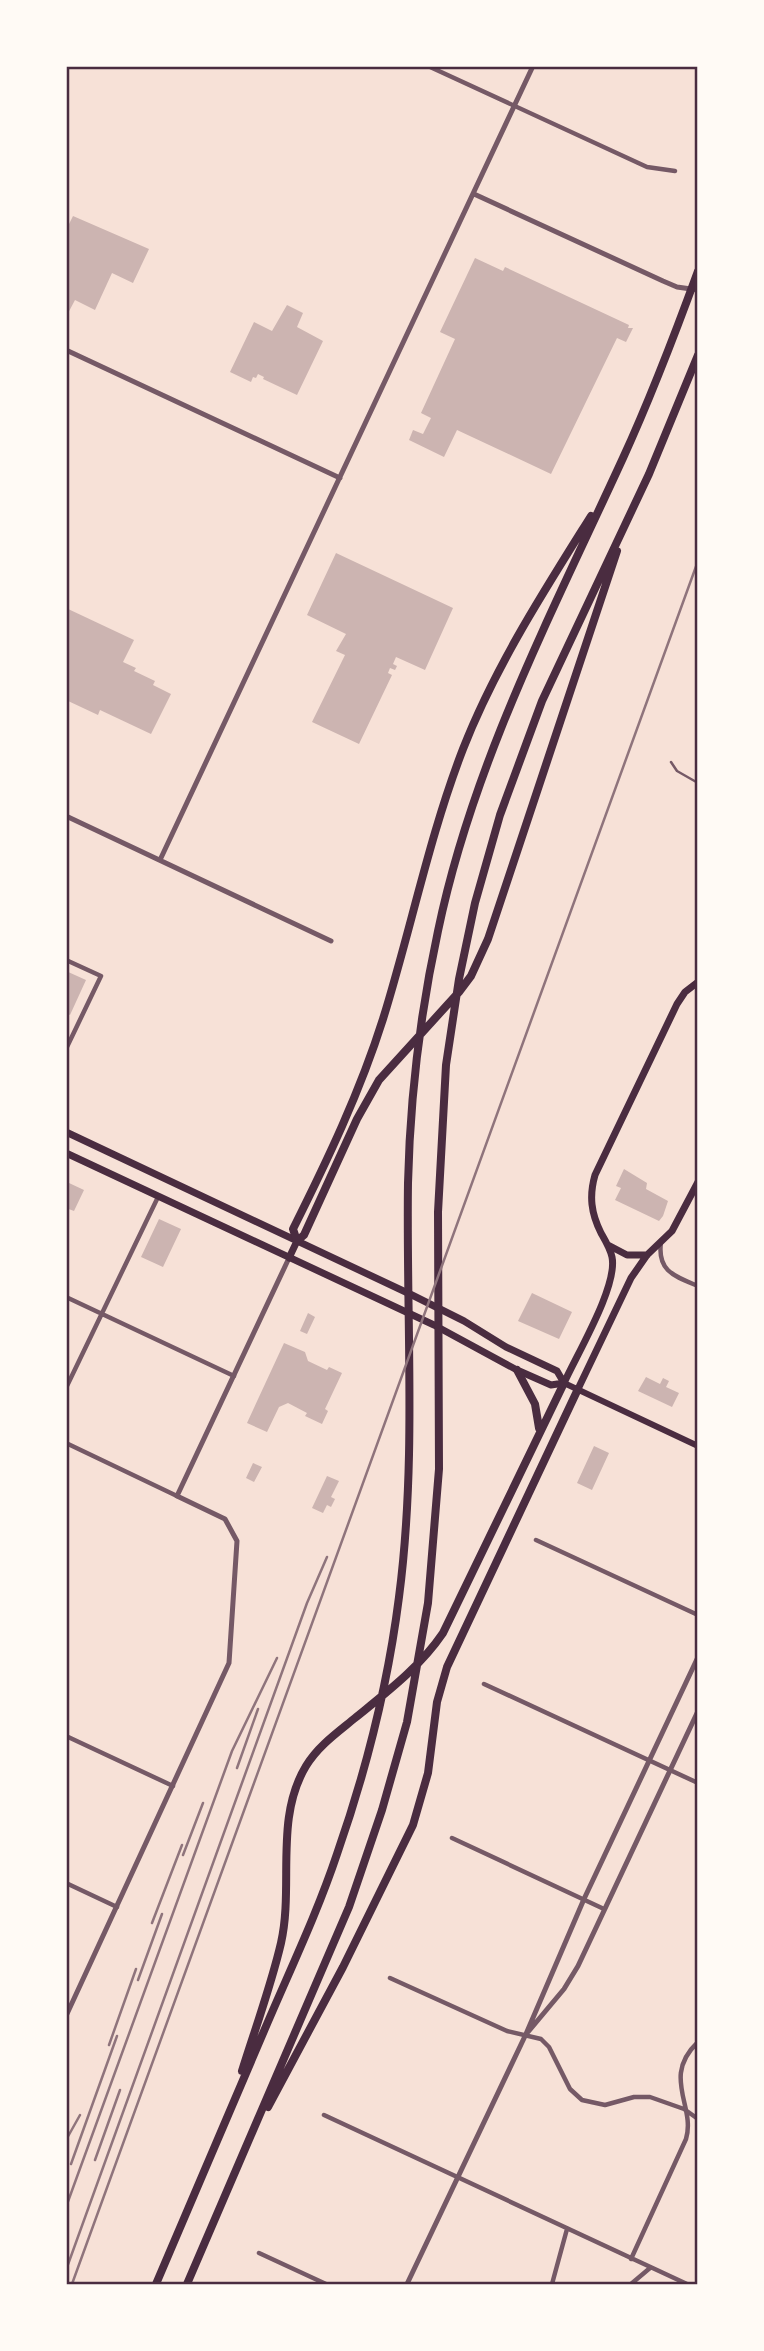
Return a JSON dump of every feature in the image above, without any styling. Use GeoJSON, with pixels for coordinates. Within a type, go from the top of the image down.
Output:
{"type":"FeatureCollection","features":[{"type":"Feature","properties":{"kind":"highway"},"geometry":{"type":"LineString","coordinates":[[156,2284],[336,1858],[373,1732],[390,1655],[402,1570],[410,1471],[408,1184],[412,1118],[422,1017],[438,929],[458,850],[491,750],[650,397],[698,271]]}},
{"type":"Feature","properties":{"kind":"highway"},"geometry":{"type":"LineString","coordinates":[[187,2284],[349,1907],[404,1734],[428,1603],[435,1534],[439,1469],[439,1157],[446,1065],[459,979],[475,903],[515,770],[542,701],[663,442],[698,355]]}},
{"type":"Feature","properties":{"kind":"highway"},"geometry":{"type":"LineString","coordinates":[[609,487],[545,589],[475,722],[445,797],[383,1020],[349,1109],[293,1229],[297,1241],[304,1235],[357,1119],[379,1080],[459,992],[471,975],[488,939],[627,519]]}},
{"type":"Feature","properties":{"kind":"highway"},"geometry":{"type":"LineString","coordinates":[[517,1370],[535,1404],[539,1431]]}},
{"type":"Feature","properties":{"kind":"highway"},"geometry":{"type":"LineString","coordinates":[[228,2114],[281,1944],[286,1911],[289,1813],[299,1780],[309,1762],[328,1740],[400,1681],[435,1646],[454,1614],[564,1383]]}},
{"type":"Feature","properties":{"kind":"highway"},"geometry":{"type":"LineString","coordinates":[[244,2152],[343,1967],[413,1825],[428,1773],[437,1702],[447,1667],[578,1389]]}},
{"type":"Feature","properties":{"kind":"main road"},"geometry":{"type":"LineString","coordinates":[[564,1383],[609,1286],[612,1257],[592,1207],[591,1189],[595,1175],[677,1004],[685,992],[698,982]]}},
{"type":"Feature","properties":{"kind":"main road"},"geometry":{"type":"LineString","coordinates":[[66,1132],[464,1321],[506,1347],[557,1371],[564,1383]]}},
{"type":"Feature","properties":{"kind":"main road"},"geometry":{"type":"LineString","coordinates":[[66,1153],[434,1325],[517,1370],[551,1385],[564,1383],[698,1446]]}},
{"type":"Feature","properties":{"kind":"main road"},"geometry":{"type":"LineString","coordinates":[[578,1389],[617,1306],[647,1255],[679,1219],[698,1182]]}},
{"type":"Feature","properties":{"kind":"main road"},"geometry":{"type":"LineString","coordinates":[[289,1258],[297,1241]]}},
{"type":"Feature","properties":{"kind":"main road"},"geometry":{"type":"LineString","coordinates":[[608,1245],[627,1255],[647,1255]]}},
{"type":"Feature","properties":{"kind":"street"},"geometry":{"type":"LineString","coordinates":[[428,66],[647,167],[675,171]]}},
{"type":"Feature","properties":{"kind":"street"},"geometry":{"type":"LineString","coordinates":[[160,860],[533,66]]}},
{"type":"Feature","properties":{"kind":"street"},"geometry":{"type":"LineString","coordinates":[[474,194],[663,281],[698,290]]}},
{"type":"Feature","properties":{"kind":"street"},"geometry":{"type":"LineString","coordinates":[[66,350],[340,478]]}},
{"type":"Feature","properties":{"kind":"street"},"geometry":{"type":"LineString","coordinates":[[66,816],[331,941]]}},
{"type":"Feature","properties":{"kind":"street"},"geometry":{"type":"LineString","coordinates":[[66,960],[101,976],[66,1049]]}},
{"type":"Feature","properties":{"kind":"street"},"geometry":{"type":"LineString","coordinates":[[66,1388],[158,1196]]}},
{"type":"Feature","properties":{"kind":"street"},"geometry":{"type":"LineString","coordinates":[[661,1242],[661,1258],[668,1271],[698,1286]]}},
{"type":"Feature","properties":{"kind":"street"},"geometry":{"type":"LineString","coordinates":[[177,1496],[289,1258]]}},
{"type":"Feature","properties":{"kind":"street"},"geometry":{"type":"LineString","coordinates":[[66,1297],[234,1376]]}},
{"type":"Feature","properties":{"kind":"street"},"geometry":{"type":"LineString","coordinates":[[66,1443],[225,1519],[233,1529],[238,1548],[229,1663],[66,2016]]}},
{"type":"Feature","properties":{"kind":"street"},"geometry":{"type":"LineString","coordinates":[[536,1540],[698,1615]]}},
{"type":"Feature","properties":{"kind":"street"},"geometry":{"type":"LineString","coordinates":[[407,2284],[526,2034],[584,1899],[698,1657]]}},
{"type":"Feature","properties":{"kind":"street"},"geometry":{"type":"LineString","coordinates":[[484,1684],[698,1783]]}},
{"type":"Feature","properties":{"kind":"street"},"geometry":{"type":"LineString","coordinates":[[526,2034],[547,2011],[573,1974],[698,1711]]}},
{"type":"Feature","properties":{"kind":"street"},"geometry":{"type":"LineString","coordinates":[[66,1736],[174,1787]]}},
{"type":"Feature","properties":{"kind":"street"},"geometry":{"type":"LineString","coordinates":[[452,1838],[604,1909]]}},
{"type":"Feature","properties":{"kind":"street"},"geometry":{"type":"LineString","coordinates":[[66,1883],[118,1907]]}},
{"type":"Feature","properties":{"kind":"street"},"geometry":{"type":"LineString","coordinates":[[390,1978],[507,2031],[541,2039],[547,2044],[570,2089],[582,2100],[605,2105],[634,2097],[650,2097],[684,2109],[698,2119]]}},
{"type":"Feature","properties":{"kind":"street"},"geometry":{"type":"LineString","coordinates":[[631,2259],[687,2139],[681,2093],[682,2069],[685,2057],[698,2042]]}},
{"type":"Feature","properties":{"kind":"street"},"geometry":{"type":"LineString","coordinates":[[324,2115],[687,2284]]}},
{"type":"Feature","properties":{"kind":"street"},"geometry":{"type":"LineString","coordinates":[[552,2284],[567,2229]]}},
{"type":"Feature","properties":{"kind":"street"},"geometry":{"type":"LineString","coordinates":[[259,2253],[326,2284]]}},
{"type":"Feature","properties":{"kind":"street"},"geometry":{"type":"LineString","coordinates":[[631,2284],[650,2268]]}},
{"type":"Feature","properties":{"kind":"lane"},"geometry":{"type":"LineString","coordinates":[[671,762],[677,771],[698,783]]}},
{"type":"Feature","properties":{"kind":"building"},"geometry":{"type":"Polygon","coordinates":[[[73,216],[149,249],[133,283],[112,273],[95,310],[75,300],[66,317],[66,230],[73,216]]]}},
{"type":"Feature","properties":{"kind":"building"},"geometry":{"type":"Polygon","coordinates":[[[475,258],[503,271],[505,267],[629,325],[628,328],[633,328],[626,342],[617,338],[551,474],[457,430],[444,457],[409,440],[413,430],[423,434],[431,418],[421,413],[455,339],[440,332],[475,258]]]}},
{"type":"Feature","properties":{"kind":"building"},"geometry":{"type":"Polygon","coordinates":[[[287,305],[303,313],[297,327],[323,341],[297,395],[258,374],[251,382],[230,372],[254,322],[272,331],[287,305]]]}},
{"type":"Feature","properties":{"kind":"building"},"geometry":{"type":"Polygon","coordinates":[[[336,553],[453,608],[425,670],[396,657],[393,664],[397,666],[395,670],[390,668],[388,673],[392,675],[359,744],[312,722],[345,655],[336,651],[346,634],[307,615],[336,553]]]}},
{"type":"Feature","properties":{"kind":"building"},"geometry":{"type":"Polygon","coordinates":[[[66,608],[134,640],[123,662],[136,668],[134,671],[155,681],[153,685],[171,694],[151,734],[100,710],[98,715],[66,700],[66,608]]]}},
{"type":"Feature","properties":{"kind":"building"},"geometry":{"type":"Polygon","coordinates":[[[66,971],[86,980],[70,1015],[66,1013],[66,971]]]}},
{"type":"Feature","properties":{"kind":"building"},"geometry":{"type":"Polygon","coordinates":[[[624,1169],[647,1183],[646,1189],[668,1201],[659,1221],[615,1200],[621,1188],[616,1186],[624,1169]]]}},
{"type":"Feature","properties":{"kind":"building"},"geometry":{"type":"Polygon","coordinates":[[[69,1183],[84,1190],[74,1211],[66,1208],[66,1189],[69,1183]]]}},
{"type":"Feature","properties":{"kind":"building"},"geometry":{"type":"Polygon","coordinates":[[[159,1219],[181,1229],[163,1267],[141,1257],[159,1219]]]}},
{"type":"Feature","properties":{"kind":"building"},"geometry":{"type":"Polygon","coordinates":[[[532,1293],[572,1312],[559,1339],[518,1321],[532,1293]]]}},
{"type":"Feature","properties":{"kind":"building"},"geometry":{"type":"Polygon","coordinates":[[[308,1313],[315,1317],[307,1334],[300,1331],[308,1313]]]}},
{"type":"Feature","properties":{"kind":"building"},"geometry":{"type":"Polygon","coordinates":[[[284,1343],[305,1352],[308,1361],[327,1370],[329,1367],[342,1373],[325,1409],[328,1411],[322,1424],[305,1416],[307,1413],[288,1403],[279,1407],[267,1432],[247,1423],[284,1343]]]}},
{"type":"Feature","properties":{"kind":"building"},"geometry":{"type":"Polygon","coordinates":[[[646,1377],[660,1384],[663,1378],[669,1381],[666,1387],[679,1393],[672,1407],[638,1391],[646,1377]]]}},
{"type":"Feature","properties":{"kind":"building"},"geometry":{"type":"Polygon","coordinates":[[[594,1446],[609,1453],[592,1490],[577,1483],[594,1446]]]}},
{"type":"Feature","properties":{"kind":"building"},"geometry":{"type":"Polygon","coordinates":[[[253,1463],[262,1467],[254,1482],[246,1478],[253,1463]]]}},
{"type":"Feature","properties":{"kind":"building"},"geometry":{"type":"Polygon","coordinates":[[[327,1476],[339,1481],[331,1497],[335,1499],[331,1507],[327,1505],[323,1513],[312,1508],[327,1476]]]}},
{"type":"Feature","properties":{"kind":"railway"},"geometry":{"type":"LineString","coordinates":[[72,2284],[698,561]]}},
{"type":"Feature","properties":{"kind":"railway"},"geometry":{"type":"LineString","coordinates":[[66,2270],[307,1603],[327,1557]]}},
{"type":"Feature","properties":{"kind":"railway"},"geometry":{"type":"LineString","coordinates":[[66,2207],[232,1751],[277,1658]]}},
{"type":"Feature","properties":{"kind":"railway"},"geometry":{"type":"LineString","coordinates":[[237,1768],[258,1709]]}},
{"type":"Feature","properties":{"kind":"railway"},"geometry":{"type":"LineString","coordinates":[[183,1855],[203,1803]]}},
{"type":"Feature","properties":{"kind":"railway"},"geometry":{"type":"LineString","coordinates":[[152,1923],[182,1845]]}},
{"type":"Feature","properties":{"kind":"railway"},"geometry":{"type":"LineString","coordinates":[[138,1980],[162,1914]]}},
{"type":"Feature","properties":{"kind":"railway"},"geometry":{"type":"LineString","coordinates":[[109,2045],[136,1969]]}},
{"type":"Feature","properties":{"kind":"railway"},"geometry":{"type":"LineString","coordinates":[[71,2164],[117,2036]]}},
{"type":"Feature","properties":{"kind":"railway"},"geometry":{"type":"LineString","coordinates":[[95,2160],[120,2090]]}},
{"type":"Feature","properties":{"kind":"railway"},"geometry":{"type":"LineString","coordinates":[[66,2140],[80,2115]]}}]}
